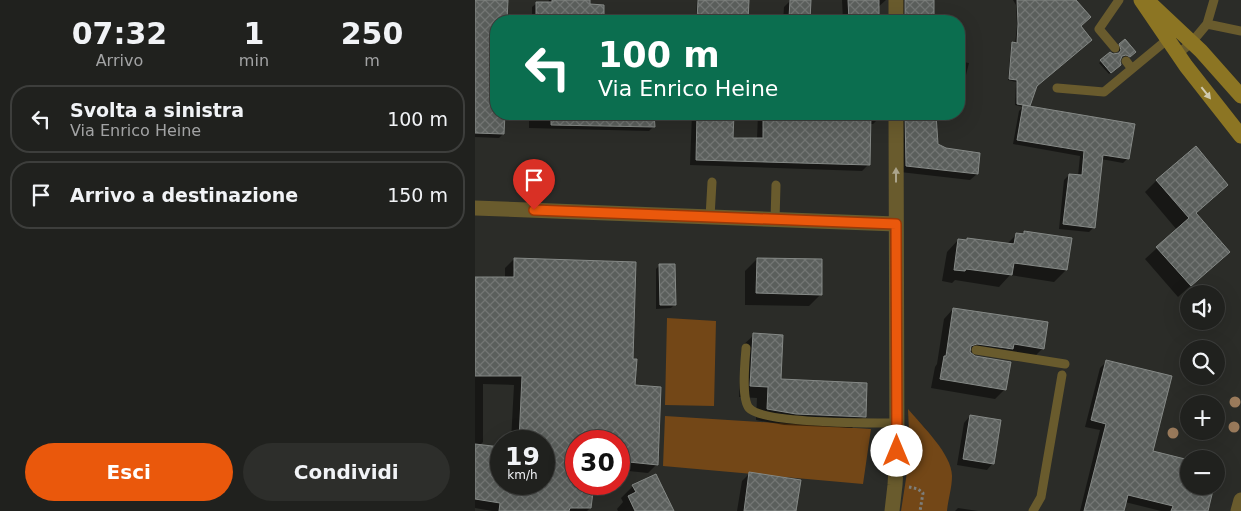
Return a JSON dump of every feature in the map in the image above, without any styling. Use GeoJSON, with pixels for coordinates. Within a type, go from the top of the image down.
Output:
{"type":"FeatureCollection","features":[{"type":"Feature","properties":{"kind":"main road"},"geometry":{"type":"LineString","coordinates":[[1141,0],[1209,98],[1241,136]]}},
{"type":"Feature","properties":{"kind":"main road"},"geometry":{"type":"LineString","coordinates":[[1147,0],[1191,42],[1241,96]]}},
{"type":"Feature","properties":{"kind":"street"},"geometry":{"type":"LineString","coordinates":[[896,0],[896,15]]}},
{"type":"Feature","properties":{"kind":"street"},"geometry":{"type":"LineString","coordinates":[[891,511],[895,485],[897,423],[896,120]]}},
{"type":"Feature","properties":{"kind":"street"},"geometry":{"type":"LineString","coordinates":[[475,208],[896,224]]}},
{"type":"Feature","properties":{"kind":"street"},"geometry":{"type":"LineString","coordinates":[[1238,511],[1241,500]]}},
{"type":"Feature","properties":{"kind":"lane"},"geometry":{"type":"LineString","coordinates":[[1115,48],[1099,29],[1119,0]]}},
{"type":"Feature","properties":{"kind":"lane"},"geometry":{"type":"LineString","coordinates":[[1178,54],[1207,24],[1214,0]]}},
{"type":"Feature","properties":{"kind":"lane"},"geometry":{"type":"LineString","coordinates":[[1207,24],[1241,31]]}},
{"type":"Feature","properties":{"kind":"lane"},"geometry":{"type":"LineString","coordinates":[[1057,88],[1104,92],[1168,39]]}},
{"type":"Feature","properties":{"kind":"lane"},"geometry":{"type":"LineString","coordinates":[[1125,61],[1132,69]]}},
{"type":"Feature","properties":{"kind":"lane"},"geometry":{"type":"LineString","coordinates":[[710,217],[712,182]]}},
{"type":"Feature","properties":{"kind":"lane"},"geometry":{"type":"LineString","coordinates":[[775,220],[776,185]]}},
{"type":"Feature","properties":{"kind":"lane"},"geometry":{"type":"LineString","coordinates":[[746,348],[745,398],[749,409],[757,413],[780,418],[897,423]]}},
{"type":"Feature","properties":{"kind":"lane"},"geometry":{"type":"LineString","coordinates":[[976,350],[1065,364]]}},
{"type":"Feature","properties":{"kind":"lane"},"geometry":{"type":"LineString","coordinates":[[1033,511],[1041,498],[1062,375]]}},
{"type":"Feature","properties":{"kind":"path"},"geometry":{"type":"LineString","coordinates":[[905,487],[918,489],[923,492],[920,511]]}},
{"type":"Feature","properties":{"kind":"shaded area"},"geometry":{"type":"Polygon","coordinates":[[[667,318],[716,321],[714,406],[665,405],[667,318]]]}},
{"type":"Feature","properties":{"kind":"shaded area"},"geometry":{"type":"Polygon","coordinates":[[[908,409],[942,450],[951,468],[952,480],[947,511],[901,511],[910,453],[908,409]]]}},
{"type":"Feature","properties":{"kind":"shaded area"},"geometry":{"type":"Polygon","coordinates":[[[665,416],[871,429],[863,484],[663,466],[665,416]]]}},
{"type":"Feature","properties":{"kind":"building"},"geometry":{"type":"Polygon","coordinates":[[[475,0],[508,0],[507,15],[490,15],[490,120],[505,120],[504,134],[475,133],[475,0]]]}},
{"type":"Feature","properties":{"kind":"building"},"geometry":{"type":"Polygon","coordinates":[[[552,0],[590,0],[590,4],[604,5],[604,15],[536,15],[536,2],[552,2],[552,0]]]}},
{"type":"Feature","properties":{"kind":"building"},"geometry":{"type":"Polygon","coordinates":[[[698,0],[749,0],[748,15],[697,15],[698,0]]]}},
{"type":"Feature","properties":{"kind":"building"},"geometry":{"type":"Polygon","coordinates":[[[790,0],[811,0],[810,15],[789,15],[790,0]]]}},
{"type":"Feature","properties":{"kind":"building"},"geometry":{"type":"Polygon","coordinates":[[[848,0],[879,0],[879,15],[849,15],[848,0]]]}},
{"type":"Feature","properties":{"kind":"building"},"geometry":{"type":"Polygon","coordinates":[[[905,0],[934,0],[934,15],[905,15],[905,0]]]}},
{"type":"Feature","properties":{"kind":"building"},"geometry":{"type":"Polygon","coordinates":[[[1017,0],[1076,0],[1091,17],[1081,26],[1092,40],[1037,86],[1030,106],[1017,104],[1017,80],[1009,79],[1012,42],[1017,43],[1017,0]]]}},
{"type":"Feature","properties":{"kind":"building"},"geometry":{"type":"Polygon","coordinates":[[[1125,39],[1136,52],[1130,57],[1122,56],[1121,65],[1111,73],[1100,60],[1110,52],[1113,54],[1119,53],[1121,50],[1119,44],[1125,39]]]}},
{"type":"Feature","properties":{"kind":"building"},"geometry":{"type":"Polygon","coordinates":[[[1023,105],[1135,124],[1129,159],[1103,155],[1095,228],[1063,224],[1069,174],[1082,175],[1084,151],[1017,140],[1023,105]]]}},
{"type":"Feature","properties":{"kind":"building"},"geometry":{"type":"Polygon","coordinates":[[[551,120],[654,120],[655,127],[551,125],[551,120]]]}},
{"type":"Feature","properties":{"kind":"building"},"geometry":{"type":"Polygon","coordinates":[[[697,120],[734,120],[733,138],[763,138],[763,120],[871,120],[870,165],[696,160],[697,120]]]}},
{"type":"Feature","properties":{"kind":"building"},"geometry":{"type":"Polygon","coordinates":[[[905,120],[936,120],[938,144],[946,148],[980,153],[978,174],[906,166],[905,120]]]}},
{"type":"Feature","properties":{"kind":"building"},"geometry":{"type":"Polygon","coordinates":[[[1196,146],[1228,185],[1196,213],[1230,252],[1192,285],[1156,247],[1189,218],[1156,180],[1196,146]]]}},
{"type":"Feature","properties":{"kind":"building"},"geometry":{"type":"Polygon","coordinates":[[[1024,231],[1072,238],[1067,270],[1014,263],[1012,275],[966,269],[965,271],[954,270],[958,239],[967,240],[967,238],[1014,244],[1016,233],[1024,234],[1024,231]]]}},
{"type":"Feature","properties":{"kind":"building"},"geometry":{"type":"Polygon","coordinates":[[[514,258],[636,262],[633,359],[637,359],[635,385],[661,387],[658,465],[630,462],[630,430],[565,430],[565,495],[593,495],[591,508],[570,508],[569,511],[499,511],[500,503],[475,499],[475,444],[490,446],[490,495],[555,495],[555,430],[520,430],[522,376],[475,376],[475,277],[514,277],[514,258]]]}},
{"type":"Feature","properties":{"kind":"building"},"geometry":{"type":"Polygon","coordinates":[[[757,258],[822,259],[822,295],[756,293],[757,258]]]}},
{"type":"Feature","properties":{"kind":"building"},"geometry":{"type":"Polygon","coordinates":[[[659,264],[675,264],[676,305],[660,305],[659,264]]]}},
{"type":"Feature","properties":{"kind":"building"},"geometry":{"type":"Polygon","coordinates":[[[953,308],[1048,322],[1044,349],[1014,344],[1013,349],[977,344],[971,346],[970,352],[975,356],[1011,362],[1006,390],[940,379],[944,356],[946,356],[953,308]]]}},
{"type":"Feature","properties":{"kind":"building"},"geometry":{"type":"Polygon","coordinates":[[[753,333],[783,335],[781,379],[867,383],[866,417],[796,414],[767,409],[768,387],[750,386],[753,333]]]}},
{"type":"Feature","properties":{"kind":"building"},"geometry":{"type":"Polygon","coordinates":[[[1106,360],[1172,376],[1153,451],[1180,458],[1180,495],[1212,495],[1208,511],[1171,511],[1173,506],[1128,495],[1124,511],[1084,511],[1106,424],[1091,420],[1106,360]]]}},
{"type":"Feature","properties":{"kind":"building"},"geometry":{"type":"Polygon","coordinates":[[[970,415],[1001,420],[994,464],[963,459],[970,415]]]}},
{"type":"Feature","properties":{"kind":"building"},"geometry":{"type":"Polygon","coordinates":[[[749,472],[801,480],[796,511],[744,511],[749,472]]]}},
{"type":"Feature","properties":{"kind":"building"},"geometry":{"type":"Polygon","coordinates":[[[656,474],[674,511],[635,511],[628,496],[636,492],[632,485],[656,474]]]}},
{"type":"Feature","properties":{"kind":"route"},"geometry":{"type":"LineString","coordinates":[[534,210],[896,224],[897,451]]}}]}
